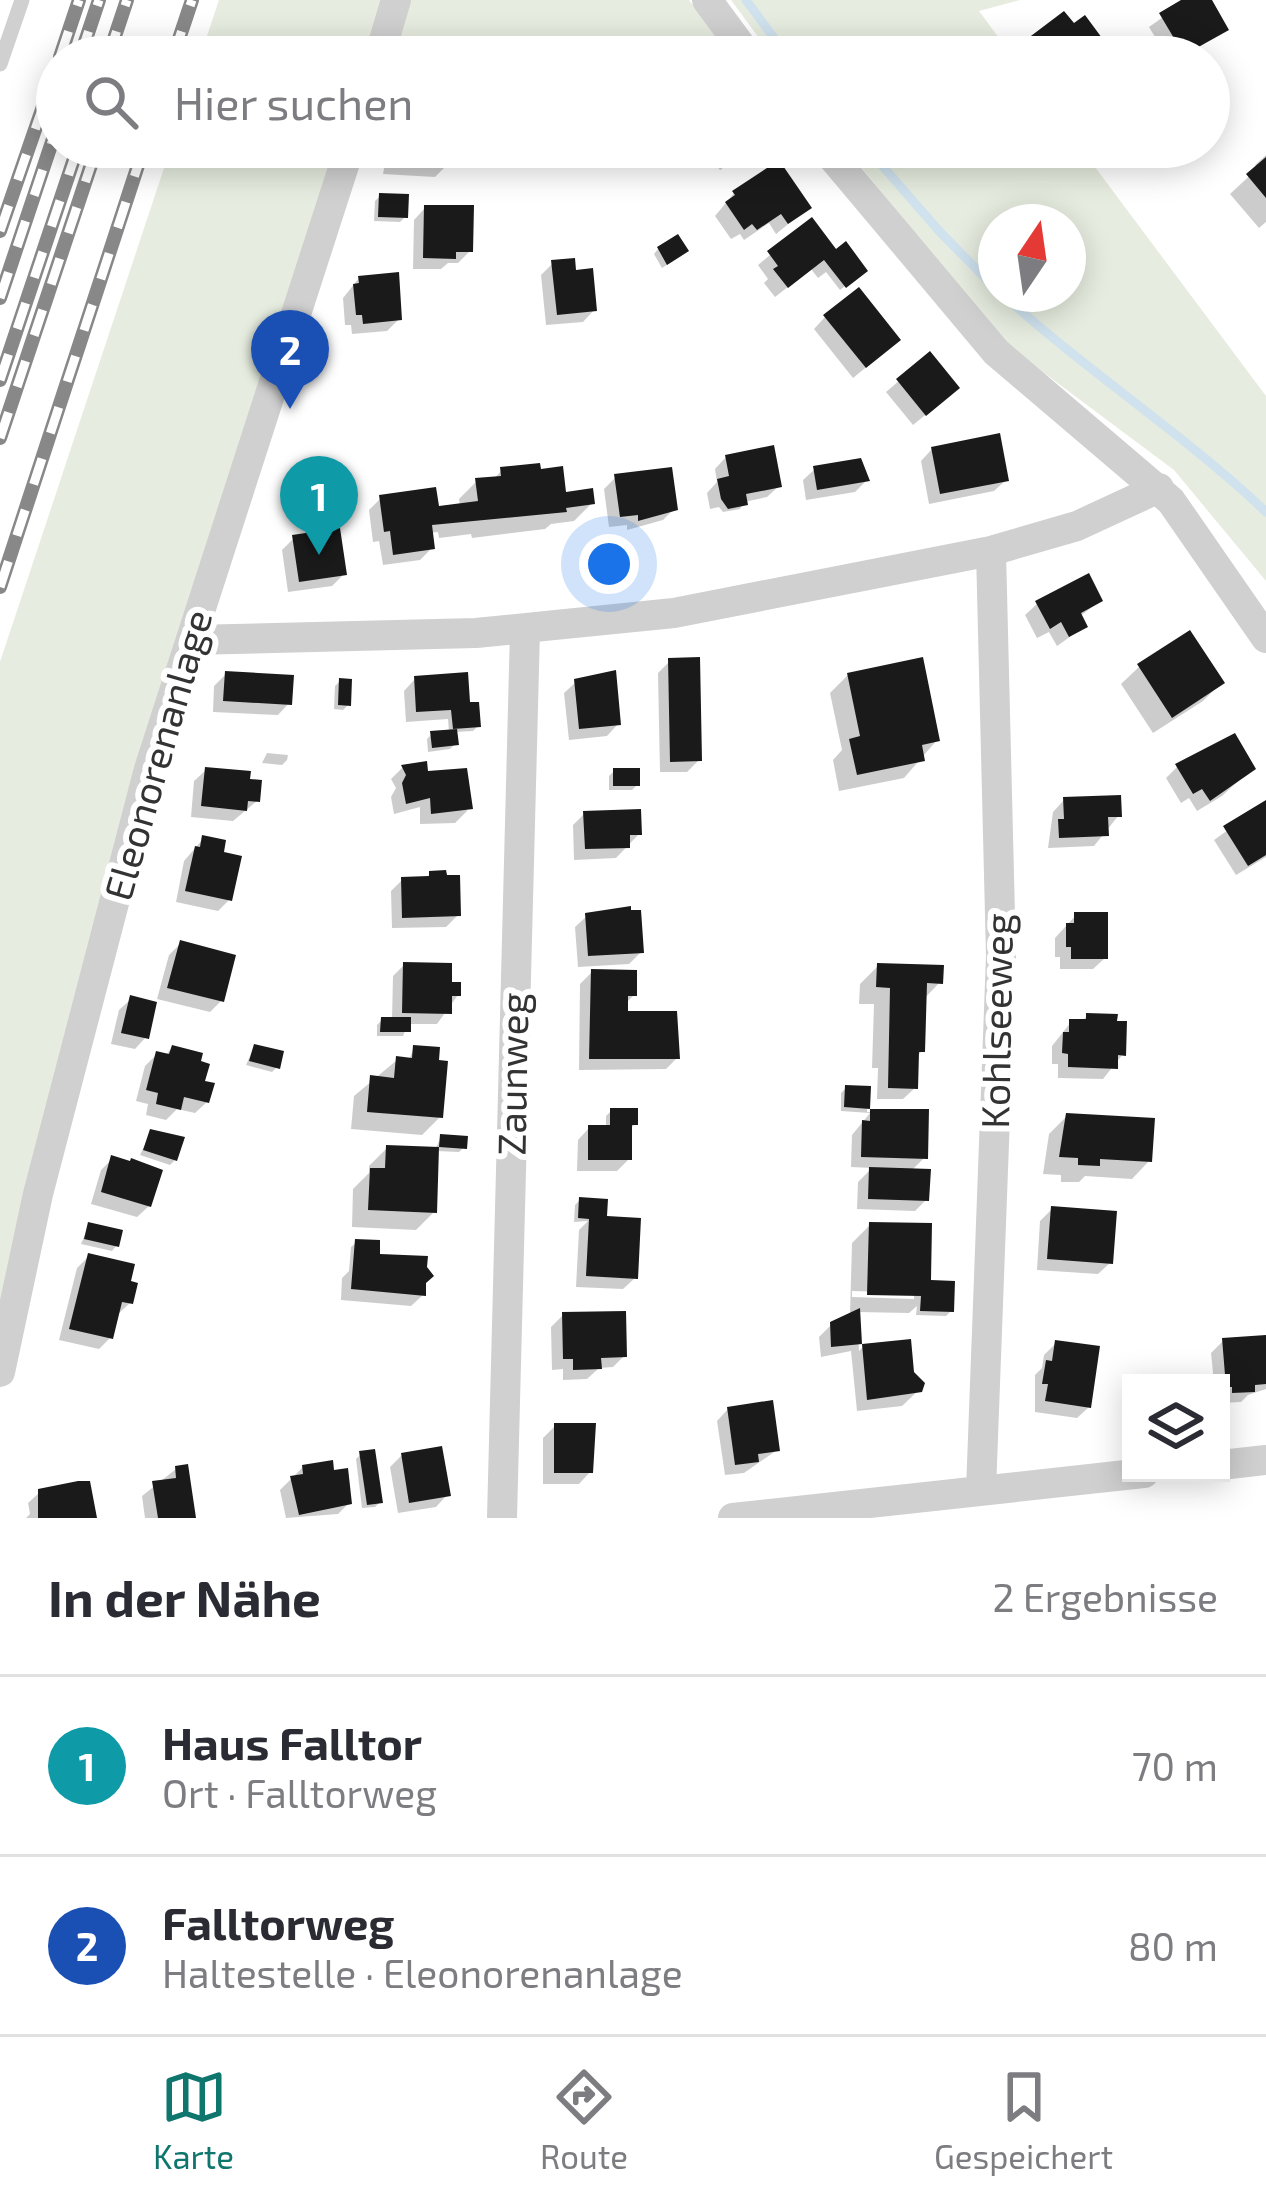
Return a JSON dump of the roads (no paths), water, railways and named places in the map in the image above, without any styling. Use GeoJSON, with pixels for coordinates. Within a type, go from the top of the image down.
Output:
{"type":"FeatureCollection","features":[{"type":"Feature","properties":{"kind":"street"},"geometry":{"type":"LineString","coordinates":[[385,36],[396,0]]}},
{"type":"Feature","properties":{"kind":"street"},"geometry":{"type":"LineString","coordinates":[[707,0],[733,36]]}},
{"type":"Feature","properties":{"kind":"street","name":"Eleonorenanlage"},"geometry":{"type":"LineString","coordinates":[[0,1372],[38,1194],[137,814],[343,168]]}},
{"type":"Feature","properties":{"kind":"street"},"geometry":{"type":"LineString","coordinates":[[842,168],[995,352],[1160,488],[1266,638]]}},
{"type":"Feature","properties":{"kind":"street"},"geometry":{"type":"LineString","coordinates":[[191,640],[525,630],[674,613],[991,551],[1077,526],[1160,488]]}},
{"type":"Feature","properties":{"kind":"street","name":"Kohlseeweg"},"geometry":{"type":"LineString","coordinates":[[981,1491],[1001,956],[991,551]]}},
{"type":"Feature","properties":{"kind":"street","name":"Zaunweg"},"geometry":{"type":"LineString","coordinates":[[502,1518],[525,630]]}},
{"type":"Feature","properties":{"kind":"street"},"geometry":{"type":"LineString","coordinates":[[1230,1464],[1266,1460]]}},
{"type":"Feature","properties":{"kind":"street"},"geometry":{"type":"LineString","coordinates":[[733,1518],[1122,1475]]}},
{"type":"Feature","properties":{"kind":"lane"},"geometry":{"type":"LineString","coordinates":[[0,64],[22,0]]}},
{"type":"Feature","properties":{"kind":"waterway"},"geometry":{"type":"LineString","coordinates":[[746,0],[773,36]]}},
{"type":"Feature","properties":{"kind":"waterway"},"geometry":{"type":"LineString","coordinates":[[884,168],[978,271]]}},
{"type":"Feature","properties":{"kind":"waterway"},"geometry":{"type":"LineString","coordinates":[[1023,312],[1266,512]]}},
{"type":"Feature","properties":{"kind":"railway"},"geometry":{"type":"LineString","coordinates":[[67,36],[79,0]]}},
{"type":"Feature","properties":{"kind":"railway"},"geometry":{"type":"LineString","coordinates":[[87,36],[99,0]]}},
{"type":"Feature","properties":{"kind":"railway"},"geometry":{"type":"LineString","coordinates":[[115,36],[127,0]]}},
{"type":"Feature","properties":{"kind":"railway"},"geometry":{"type":"LineString","coordinates":[[180,36],[192,0]]}},
{"type":"Feature","properties":{"kind":"railway"},"geometry":{"type":"LineString","coordinates":[[0,231],[36,127]]}},
{"type":"Feature","properties":{"kind":"railway"},"geometry":{"type":"LineString","coordinates":[[0,298],[43,168]]}},
{"type":"Feature","properties":{"kind":"railway"},"geometry":{"type":"LineString","coordinates":[[0,380],[71,168]]}},
{"type":"Feature","properties":{"kind":"railway"},"geometry":{"type":"LineString","coordinates":[[0,438],[90,168]]}},
{"type":"Feature","properties":{"kind":"railway"},"geometry":{"type":"LineString","coordinates":[[0,587],[137,168]]}},
{"type":"Feature","properties":{"kind":"place","name":"Falltorweg"},"geometry":{"type":"Point","coordinates":[290,409]}},
{"type":"Feature","properties":{"kind":"place","name":"Haus Falltor"},"geometry":{"type":"Point","coordinates":[319,555]}}]}
